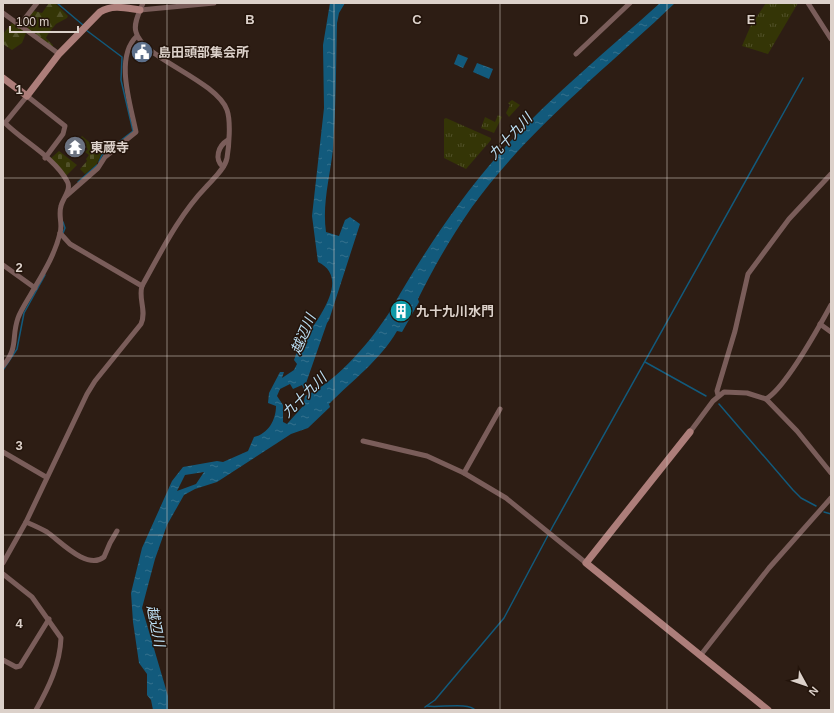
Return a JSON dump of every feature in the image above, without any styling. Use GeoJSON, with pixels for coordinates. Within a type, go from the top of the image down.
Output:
{"type":"FeatureCollection","features":[{"type":"Feature","properties":{"kind":"street"},"geometry":{"type":"LineString","coordinates":[[19,26],[37,3]]}},
{"type":"Feature","properties":{"kind":"street"},"geometry":{"type":"LineString","coordinates":[[3,366],[14,350],[18,318],[46,268],[60,233],[59,214],[69,188],[68,182],[45,158],[5,123],[59,54],[94,17],[108,5],[115,7],[214,3]]}},
{"type":"Feature","properties":{"kind":"street"},"geometry":{"type":"LineString","coordinates":[[576,54],[630,3]]}},
{"type":"Feature","properties":{"kind":"street"},"geometry":{"type":"LineString","coordinates":[[808,3],[831,39]]}},
{"type":"Feature","properties":{"kind":"street"},"geometry":{"type":"LineString","coordinates":[[3,563],[26,522],[87,394],[95,381],[141,324],[144,313],[140,295],[142,286],[192,201],[224,167],[227,158],[227,110],[219,98],[198,81],[161,58],[137,36],[135,26],[142,6]]}},
{"type":"Feature","properties":{"kind":"street"},"geometry":{"type":"LineString","coordinates":[[3,14],[59,54]]}},
{"type":"Feature","properties":{"kind":"street"},"geometry":{"type":"LineString","coordinates":[[65,197],[98,168],[105,157],[136,132],[125,80],[128,52],[137,36]]}},
{"type":"Feature","properties":{"kind":"street"},"geometry":{"type":"LineString","coordinates":[[3,78],[65,126],[63,134],[45,158]]}},
{"type":"Feature","properties":{"kind":"street"},"geometry":{"type":"LineString","coordinates":[[224,167],[219,163],[217,156],[221,146],[228,140]]}},
{"type":"Feature","properties":{"kind":"street"},"geometry":{"type":"LineString","coordinates":[[718,395],[717,391],[735,330],[748,274],[789,219],[831,174]]}},
{"type":"Feature","properties":{"kind":"street"},"geometry":{"type":"LineString","coordinates":[[60,233],[70,244],[142,286]]}},
{"type":"Feature","properties":{"kind":"street"},"geometry":{"type":"LineString","coordinates":[[3,265],[35,288]]}},
{"type":"Feature","properties":{"kind":"street"},"geometry":{"type":"LineString","coordinates":[[766,399],[786,381],[831,305]]}},
{"type":"Feature","properties":{"kind":"street"},"geometry":{"type":"LineString","coordinates":[[820,324],[831,332]]}},
{"type":"Feature","properties":{"kind":"street"},"geometry":{"type":"LineString","coordinates":[[586,563],[718,395],[724,392],[747,393],[766,399],[801,435],[831,473]]}},
{"type":"Feature","properties":{"kind":"street"},"geometry":{"type":"LineString","coordinates":[[464,474],[500,409]]}},
{"type":"Feature","properties":{"kind":"street"},"geometry":{"type":"LineString","coordinates":[[363,441],[427,456],[464,474],[506,498],[768,710]]}},
{"type":"Feature","properties":{"kind":"street"},"geometry":{"type":"LineString","coordinates":[[3,452],[46,478]]}},
{"type":"Feature","properties":{"kind":"street"},"geometry":{"type":"LineString","coordinates":[[700,656],[769,568],[831,498]]}},
{"type":"Feature","properties":{"kind":"street"},"geometry":{"type":"LineString","coordinates":[[26,522],[44,530],[79,556],[94,560],[104,557],[117,531]]}},
{"type":"Feature","properties":{"kind":"street"},"geometry":{"type":"LineString","coordinates":[[3,574],[32,597],[60,634],[61,646],[54,672],[36,710]]}},
{"type":"Feature","properties":{"kind":"street"},"geometry":{"type":"LineString","coordinates":[[3,660],[16,667],[20,666],[49,619]]}},
{"type":"Feature","properties":{"kind":"green space"},"geometry":{"type":"Polygon","coordinates":[[[49,3],[55,3],[68,16],[56,24],[46,38],[53,45],[53,48],[26,33],[22,43],[12,50],[3,44],[3,34],[12,23],[16,25],[34,11],[42,13],[49,3]]]}},
{"type":"Feature","properties":{"kind":"green space"},"geometry":{"type":"Polygon","coordinates":[[[766,3],[798,3],[768,54],[742,46],[751,25],[766,3]]]}},
{"type":"Feature","properties":{"kind":"green space"},"geometry":{"type":"Polygon","coordinates":[[[512,100],[520,105],[509,117],[506,113],[510,105],[508,103],[512,100]]]}},
{"type":"Feature","properties":{"kind":"green space"},"geometry":{"type":"Polygon","coordinates":[[[498,115],[502,117],[494,133],[481,128],[485,117],[495,122],[498,115]]]}},
{"type":"Feature","properties":{"kind":"green space"},"geometry":{"type":"Polygon","coordinates":[[[446,118],[491,138],[491,140],[466,169],[444,158],[444,119],[446,118]]]}},
{"type":"Feature","properties":{"kind":"green space"},"geometry":{"type":"Polygon","coordinates":[[[82,136],[102,153],[96,165],[85,174],[80,169],[87,161],[86,159],[89,155],[85,152],[88,149],[78,140],[82,136]]]}},
{"type":"Feature","properties":{"kind":"green space"},"geometry":{"type":"Polygon","coordinates":[[[59,151],[77,165],[66,176],[50,159],[59,151]]]}},
{"type":"Feature","properties":{"kind":"water","name":"越辺川"},"geometry":{"type":"Polygon","coordinates":[[[330,3],[345,3],[339,13],[337,23],[334,133],[325,211],[326,232],[339,236],[345,220],[350,217],[360,224],[329,320],[304,389],[302,385],[293,389],[290,384],[280,389],[277,396],[283,405],[283,422],[287,424],[303,406],[305,396],[330,380],[354,358],[375,333],[392,308],[410,318],[402,332],[397,331],[375,360],[329,404],[330,407],[308,428],[291,434],[217,482],[195,489],[184,495],[167,525],[155,559],[142,608],[168,696],[168,710],[153,710],[151,700],[147,695],[147,674],[139,663],[133,622],[131,593],[142,548],[172,481],[183,467],[217,461],[223,462],[248,451],[254,437],[263,433],[270,426],[275,416],[276,406],[268,403],[269,393],[280,372],[284,372],[282,378],[294,370],[297,364],[294,360],[303,334],[305,338],[324,310],[332,288],[332,278],[327,269],[318,262],[312,216],[324,108],[323,45],[330,3]],[[204,472],[185,475],[177,491],[196,484],[204,472]]]}},
{"type":"Feature","properties":{"kind":"water"},"geometry":{"type":"Polygon","coordinates":[[[660,3],[675,3],[569,100],[494,179],[472,207],[450,241],[424,287],[418,299],[419,302],[411,316],[393,306],[442,227],[499,154],[556,95],[660,3]]]}},
{"type":"Feature","properties":{"kind":"water"},"geometry":{"type":"Polygon","coordinates":[[[458,54],[468,58],[463,68],[454,64],[458,54]]]}},
{"type":"Feature","properties":{"kind":"water"},"geometry":{"type":"Polygon","coordinates":[[[477,63],[493,69],[489,79],[473,72],[477,63]]]}},
{"type":"Feature","properties":{"kind":"waterway"},"geometry":{"type":"LineString","coordinates":[[57,3],[83,25]]}},
{"type":"Feature","properties":{"kind":"waterway"},"geometry":{"type":"LineString","coordinates":[[86,30],[122,57],[121,80],[133,131],[102,155],[99,162]]}},
{"type":"Feature","properties":{"kind":"waterway"},"geometry":{"type":"LineString","coordinates":[[425,707],[435,700],[504,618],[553,526],[803,78]]}},
{"type":"Feature","properties":{"kind":"waterway"},"geometry":{"type":"LineString","coordinates":[[78,182],[97,165]]}},
{"type":"Feature","properties":{"kind":"waterway"},"geometry":{"type":"LineString","coordinates":[[63,222],[65,228],[63,233]]}},
{"type":"Feature","properties":{"kind":"waterway"},"geometry":{"type":"LineString","coordinates":[[3,370],[17,349],[24,313],[45,275]]}},
{"type":"Feature","properties":{"kind":"waterway"},"geometry":{"type":"LineString","coordinates":[[645,362],[706,396]]}},
{"type":"Feature","properties":{"kind":"waterway"},"geometry":{"type":"LineString","coordinates":[[719,404],[793,490],[801,498],[816,506]]}},
{"type":"Feature","properties":{"kind":"waterway"},"geometry":{"type":"LineString","coordinates":[[824,512],[831,514]]}},
{"type":"Feature","properties":{"kind":"waterway"},"geometry":{"type":"LineString","coordinates":[[427,706],[467,706],[475,710]]}},
{"type":"Feature","properties":{"kind":"place","name":"島田頭部集会所"},"geometry":{"type":"Point","coordinates":[142,52]}},
{"type":"Feature","properties":{"kind":"place","name":"東蔵寺"},"geometry":{"type":"Point","coordinates":[75,147]}},
{"type":"Feature","properties":{"kind":"place","name":"九十九川水門"},"geometry":{"type":"Point","coordinates":[401,311]}},
{"type":"Feature","properties":{"kind":"water label","name":"九十九川"},"geometry":{"type":"Point","coordinates":[510,136]}},
{"type":"Feature","properties":{"kind":"water label","name":"九十九川"},"geometry":{"type":"Point","coordinates":[304,395]}}]}
